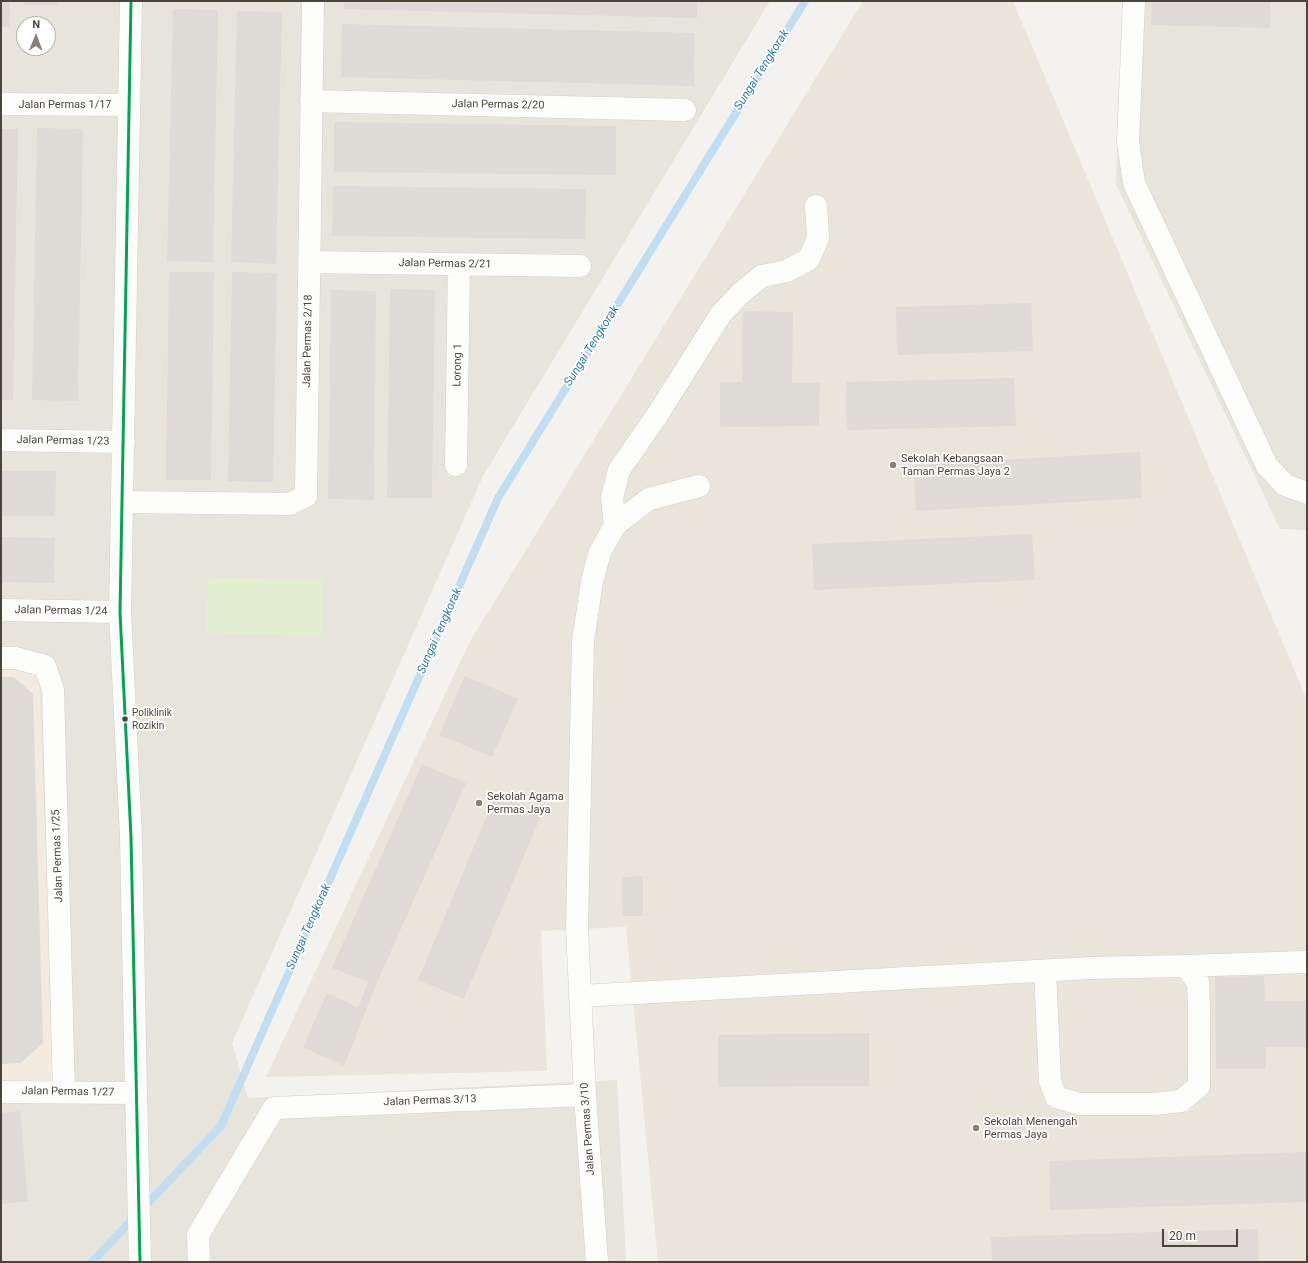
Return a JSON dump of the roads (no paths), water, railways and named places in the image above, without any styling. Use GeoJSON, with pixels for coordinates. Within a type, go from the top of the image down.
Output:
{"type":"FeatureCollection","features":[{"type":"Feature","properties":{"kind":"street"},"geometry":{"type":"LineString","coordinates":[[131,1],[120,612],[131,837],[140,1262]]}},
{"type":"Feature","properties":{"kind":"street","name":"Jalan Permas 2/18"},"geometry":{"type":"LineString","coordinates":[[123,502],[290,504],[306,496],[312,1]]}},
{"type":"Feature","properties":{"kind":"street"},"geometry":{"type":"LineString","coordinates":[[1134,1],[1128,142],[1134,183],[1267,466],[1285,485],[1307,493]]}},
{"type":"Feature","properties":{"kind":"street","name":"Jalan Permas 2/20"},"geometry":{"type":"LineString","coordinates":[[311,101],[685,110]]}},
{"type":"Feature","properties":{"kind":"street","name":"Jalan Permas 1/17"},"geometry":{"type":"LineString","coordinates":[[1,104],[129,105]]}},
{"type":"Feature","properties":{"kind":"street"},"geometry":{"type":"LineString","coordinates":[[615,525],[612,498],[619,470],[656,417],[722,314],[740,293],[762,276],[787,271],[809,259],[818,238],[816,206]]}},
{"type":"Feature","properties":{"kind":"street","name":"Jalan Permas 2/21"},"geometry":{"type":"LineString","coordinates":[[309,262],[580,266]]}},
{"type":"Feature","properties":{"kind":"street","name":"Lorong 1"},"geometry":{"type":"LineString","coordinates":[[456,465],[459,264]]}},
{"type":"Feature","properties":{"kind":"street","name":"Jalan Permas 1/23"},"geometry":{"type":"LineString","coordinates":[[1,440],[124,442]]}},
{"type":"Feature","properties":{"kind":"street"},"geometry":{"type":"LineString","coordinates":[[615,525],[649,499],[699,486]]}},
{"type":"Feature","properties":{"kind":"street","name":"Jalan Permas 3/10"},"geometry":{"type":"LineString","coordinates":[[596,1262],[585,1095],[577,929],[583,642],[592,581],[600,552],[615,525]]}},
{"type":"Feature","properties":{"kind":"street","name":"Jalan Permas 1/24"},"geometry":{"type":"LineString","coordinates":[[1,610],[120,612]]}},
{"type":"Feature","properties":{"kind":"street","name":"Jalan Permas 1/25"},"geometry":{"type":"LineString","coordinates":[[1,658],[16,658],[45,666],[53,690],[64,1092]]}},
{"type":"Feature","properties":{"kind":"street"},"geometry":{"type":"LineString","coordinates":[[580,996],[1092,968],[1305,962]]}},
{"type":"Feature","properties":{"kind":"street"},"geometry":{"type":"LineString","coordinates":[[1045,971],[1050,1081],[1056,1097],[1080,1104],[1154,1104],[1181,1101],[1199,1086],[1198,982],[1185,966]]}},
{"type":"Feature","properties":{"kind":"street","name":"Jalan Permas 1/27"},"geometry":{"type":"LineString","coordinates":[[1,1092],[136,1093]]}},
{"type":"Feature","properties":{"kind":"street","name":"Jalan Permas 3/13"},"geometry":{"type":"LineString","coordinates":[[199,1262],[198,1235],[274,1108],[585,1095]]}},
{"type":"Feature","properties":{"kind":"waterway","name":"Sungai Tengkorak"},"geometry":{"type":"LineString","coordinates":[[92,1262],[221,1126],[498,498],[805,1]]}},
{"type":"Feature","properties":{"kind":"place","name":"Sekolah Kebangsaan Taman Permas Jaya 2"},"geometry":{"type":"Point","coordinates":[893,465]}},
{"type":"Feature","properties":{"kind":"place","name":"Poliklinik Rozikin"},"geometry":{"type":"Point","coordinates":[125,719]}},
{"type":"Feature","properties":{"kind":"place","name":"Sekolah Agama Permas Jaya"},"geometry":{"type":"Point","coordinates":[479,803]}},
{"type":"Feature","properties":{"kind":"place","name":"Sekolah Menengah Permas Jaya"},"geometry":{"type":"Point","coordinates":[976,1128]}}]}
